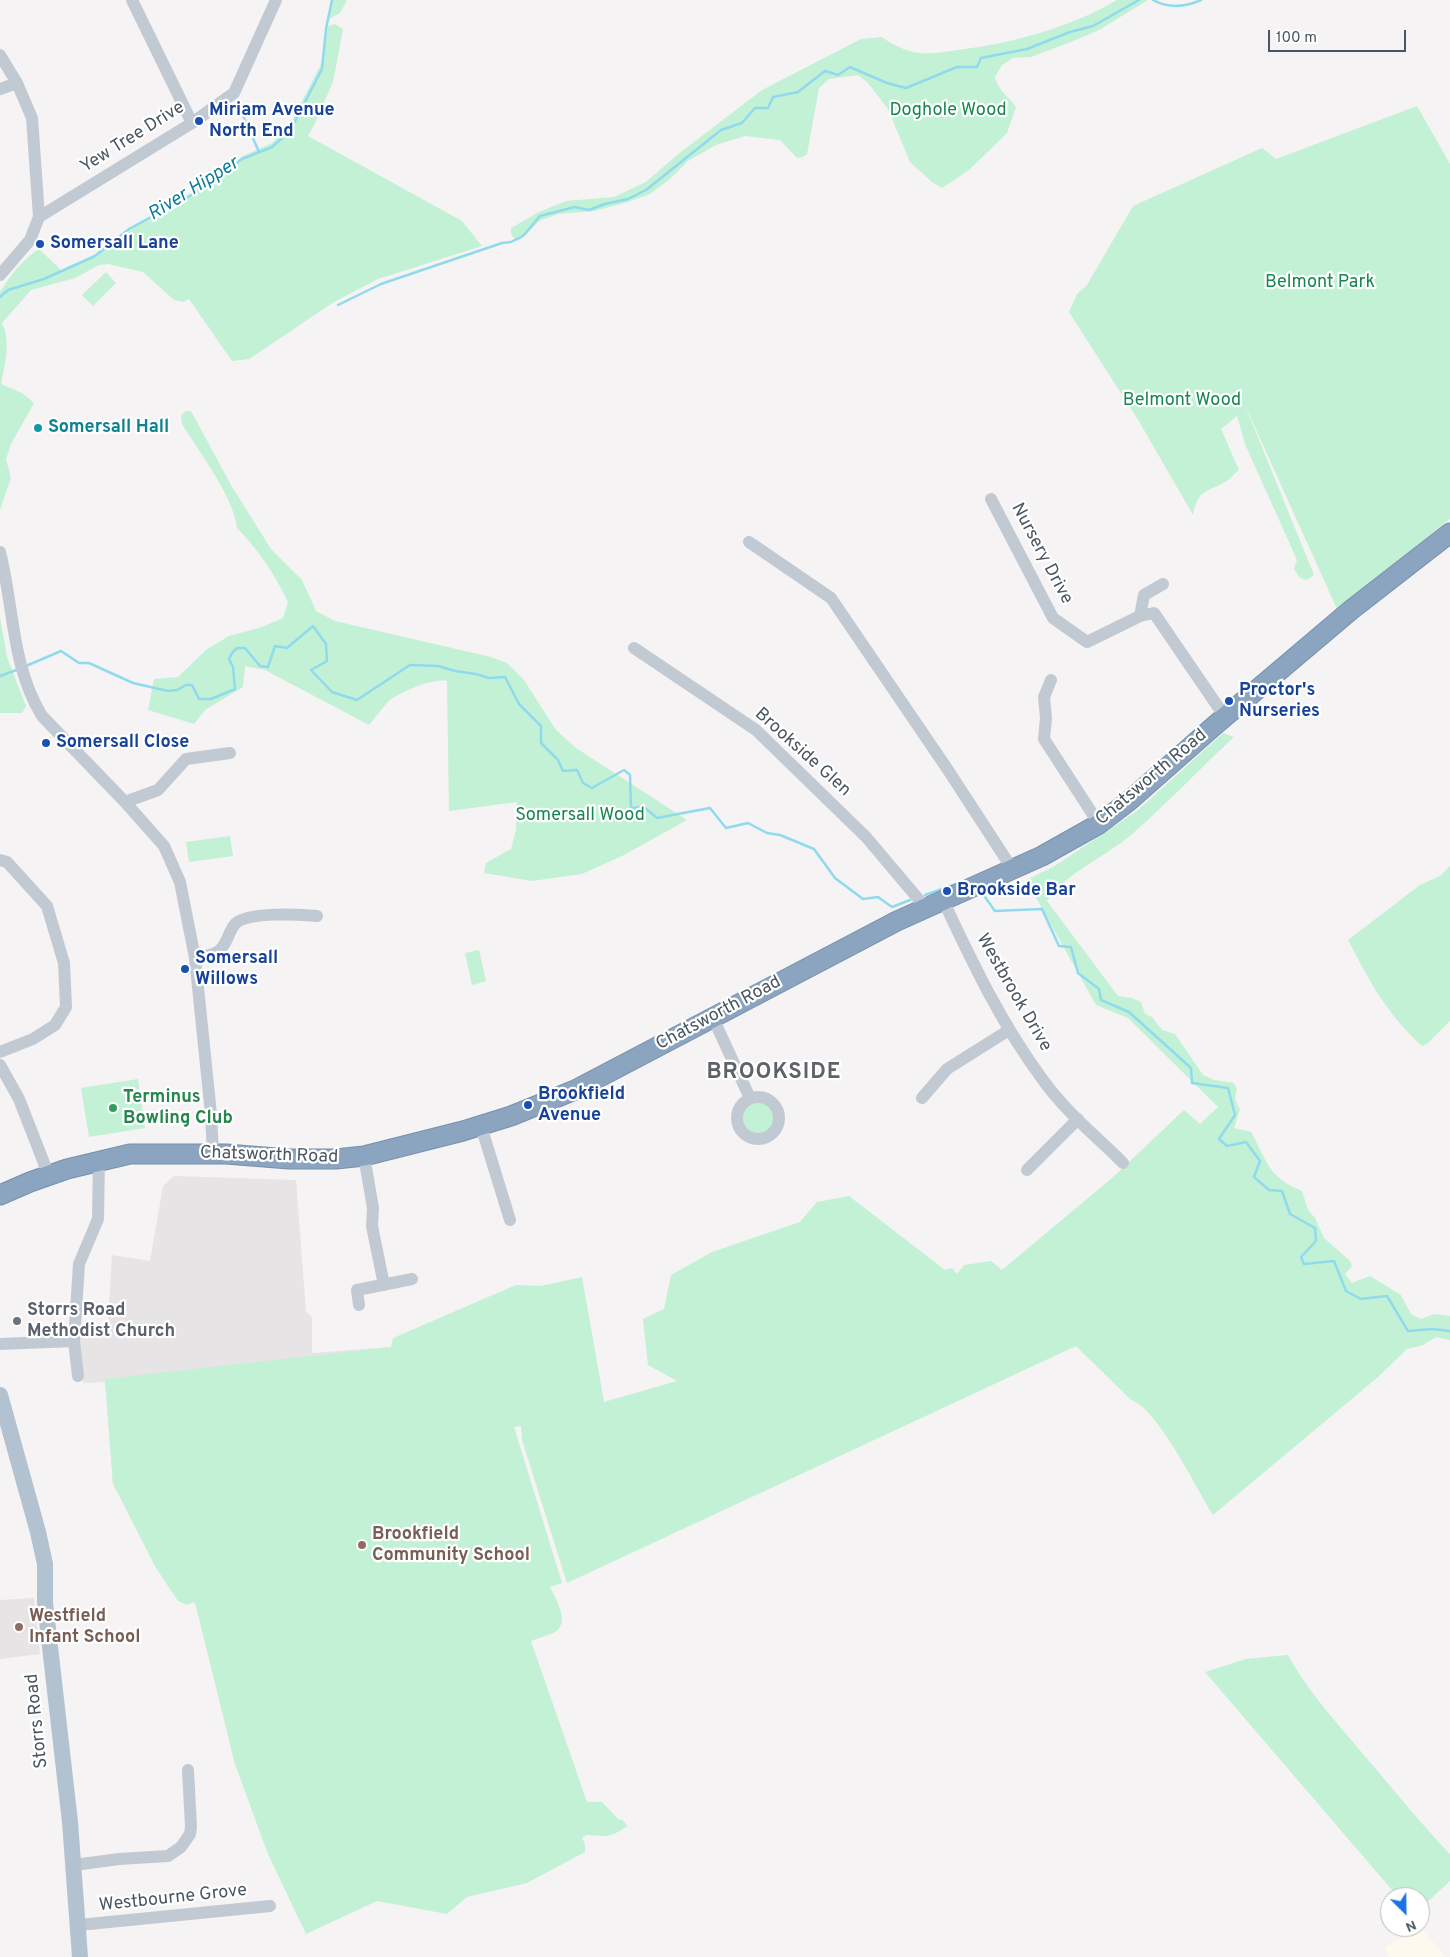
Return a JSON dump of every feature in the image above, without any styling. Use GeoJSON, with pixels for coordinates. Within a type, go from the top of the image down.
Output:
{"type":"FeatureCollection","features":[{"type":"Feature","properties":{"kind":"highway","name":"Chatsworth Road"},"geometry":{"type":"LineString","coordinates":[[0,1195],[49,1176],[99,1160],[130,1154],[213,1154],[289,1159],[336,1159],[364,1156],[481,1126],[544,1104],[575,1090],[841,950],[935,904],[1042,856],[1098,824],[1129,801],[1351,610],[1450,532]]}},
{"type":"Feature","properties":{"kind":"main road","name":"Storrs Road"},"geometry":{"type":"LineString","coordinates":[[0,1395],[38,1532],[44,1564],[45,1603],[74,1865],[80,1957]]}},
{"type":"Feature","properties":{"kind":"street"},"geometry":{"type":"LineString","coordinates":[[132,0],[192,123]]}},
{"type":"Feature","properties":{"kind":"street","name":"Yew Tree Drive"},"geometry":{"type":"LineString","coordinates":[[40,217],[192,123],[234,93],[276,0]]}},
{"type":"Feature","properties":{"kind":"street"},"geometry":{"type":"LineString","coordinates":[[0,55],[17,83],[32,118],[40,217],[30,240],[0,275]]}},
{"type":"Feature","properties":{"kind":"street"},"geometry":{"type":"LineString","coordinates":[[0,89],[17,83]]}},
{"type":"Feature","properties":{"kind":"street","name":"Nursery Drive"},"geometry":{"type":"LineString","coordinates":[[991,499],[1053,618],[1086,642],[1140,616]]}},
{"type":"Feature","properties":{"kind":"street"},"geometry":{"type":"LineString","coordinates":[[749,542],[831,598],[948,770],[1013,870]]}},
{"type":"Feature","properties":{"kind":"street"},"geometry":{"type":"LineString","coordinates":[[0,552],[5,570],[17,652],[22,673],[29,692],[42,716],[125,802],[164,846],[180,882],[194,958],[212,1114],[213,1154]]}},
{"type":"Feature","properties":{"kind":"street"},"geometry":{"type":"LineString","coordinates":[[1163,584],[1144,595],[1140,616],[1154,613],[1225,717]]}},
{"type":"Feature","properties":{"kind":"street","name":"Brookside Glen"},"geometry":{"type":"LineString","coordinates":[[634,648],[756,730],[935,904]]}},
{"type":"Feature","properties":{"kind":"street"},"geometry":{"type":"LineString","coordinates":[[1051,680],[1044,697],[1046,718],[1044,738],[1098,824]]}},
{"type":"Feature","properties":{"kind":"street"},"geometry":{"type":"LineString","coordinates":[[125,802],[158,790],[186,759],[230,753]]}},
{"type":"Feature","properties":{"kind":"street"},"geometry":{"type":"LineString","coordinates":[[0,1052],[33,1039],[56,1025],[66,1007],[64,963],[47,906],[2,859]]}},
{"type":"Feature","properties":{"kind":"street","name":"Westbrook Drive"},"geometry":{"type":"LineString","coordinates":[[935,904],[969,955],[1009,1030],[1044,1082],[1078,1119],[1123,1162]]}},
{"type":"Feature","properties":{"kind":"street"},"geometry":{"type":"LineString","coordinates":[[194,958],[219,952],[223,948],[232,928],[242,920],[280,914],[317,916]]}},
{"type":"Feature","properties":{"kind":"street"},"geometry":{"type":"LineString","coordinates":[[712,1018],[750,1098]]}},
{"type":"Feature","properties":{"kind":"street"},"geometry":{"type":"LineString","coordinates":[[922,1098],[947,1069],[1009,1030]]}},
{"type":"Feature","properties":{"kind":"street"},"geometry":{"type":"LineString","coordinates":[[0,1065],[20,1099],[49,1176]]}},
{"type":"Feature","properties":{"kind":"street"},"geometry":{"type":"LineString","coordinates":[[1027,1170],[1078,1119]]}},
{"type":"Feature","properties":{"kind":"street"},"geometry":{"type":"LineString","coordinates":[[481,1126],[510,1220]]}},
{"type":"Feature","properties":{"kind":"street"},"geometry":{"type":"LineString","coordinates":[[364,1156],[373,1208],[372,1226],[384,1284]]}},
{"type":"Feature","properties":{"kind":"street"},"geometry":{"type":"LineString","coordinates":[[78,1376],[74,1341],[79,1264],[98,1220],[99,1160]]}},
{"type":"Feature","properties":{"kind":"street"},"geometry":{"type":"LineString","coordinates":[[359,1305],[357,1290],[412,1279]]}},
{"type":"Feature","properties":{"kind":"street"},"geometry":{"type":"LineString","coordinates":[[0,1344],[74,1341]]}},
{"type":"Feature","properties":{"kind":"street"},"geometry":{"type":"LineString","coordinates":[[74,1865],[119,1859],[168,1856],[181,1847],[190,1834],[191,1826],[188,1770]]}},
{"type":"Feature","properties":{"kind":"street","name":"Westbourne Grove"},"geometry":{"type":"LineString","coordinates":[[79,1925],[270,1906]]}},
{"type":"Feature","properties":{"kind":"shaded area","name":"Brookfield Community School"},"geometry":{"type":"Polygon","coordinates":[[[174,1176],[296,1180],[306,1311],[312,1317],[312,1353],[391,1347],[518,1598],[268,1854],[235,1764],[195,1602],[127,1479],[113,1484],[105,1382],[83,1383],[79,1337],[107,1335],[112,1255],[150,1261],[163,1186],[174,1176]]]}},
{"type":"Feature","properties":{"kind":"shaded area","name":"Westfield Infant School"},"geometry":{"type":"Polygon","coordinates":[[[34,1598],[40,1654],[0,1659],[0,1600],[34,1598]]]}},
{"type":"Feature","properties":{"kind":"shaded area"},"geometry":{"type":"Polygon","coordinates":[[[1402,1937],[1429,1937],[1446,1957],[1388,1957],[1385,1947],[1402,1937]]]}},
{"type":"Feature","properties":{"kind":"green space"},"geometry":{"type":"Polygon","coordinates":[[[332,0],[347,0],[340,13],[329,19],[332,0]]]}},
{"type":"Feature","properties":{"kind":"green space","name":"Doghole Wood"},"geometry":{"type":"Polygon","coordinates":[[[1117,0],[1148,0],[1099,30],[1031,57],[1013,58],[1002,65],[995,77],[996,82],[1016,107],[1007,133],[969,170],[942,188],[933,183],[910,162],[888,109],[868,83],[858,75],[829,79],[819,88],[807,154],[803,157],[797,158],[780,140],[745,136],[716,145],[688,161],[670,179],[650,194],[594,211],[558,214],[539,221],[518,241],[511,234],[511,228],[539,212],[566,201],[614,197],[646,182],[677,155],[762,90],[861,39],[882,37],[901,48],[918,53],[936,53],[979,47],[1040,33],[1080,19],[1117,0]]]}},
{"type":"Feature","properties":{"kind":"green space"},"geometry":{"type":"Polygon","coordinates":[[[335,24],[343,29],[333,82],[308,136],[462,221],[482,246],[378,279],[334,302],[249,359],[232,361],[189,299],[183,302],[174,300],[143,272],[108,264],[99,265],[75,278],[31,290],[2,323],[7,345],[1,384],[22,393],[34,403],[11,444],[6,459],[11,478],[0,510],[0,292],[4,286],[22,263],[39,249],[61,270],[93,256],[129,228],[154,214],[155,220],[185,203],[184,197],[243,156],[272,143],[290,125],[321,64],[328,26],[335,24]]]}},
{"type":"Feature","properties":{"kind":"green space","name":"Belmont Park"},"geometry":{"type":"Polygon","coordinates":[[[1417,106],[1450,164],[1450,519],[1337,609],[1244,403],[1314,575],[1307,580],[1300,578],[1294,569],[1297,560],[1245,444],[1237,416],[1221,429],[1239,470],[1227,481],[1204,492],[1195,506],[1193,515],[1140,423],[1069,312],[1077,294],[1087,285],[1133,206],[1262,148],[1276,159],[1417,106]]]}},
{"type":"Feature","properties":{"kind":"green space"},"geometry":{"type":"Polygon","coordinates":[[[106,272],[116,283],[93,306],[82,295],[106,272]]]}},
{"type":"Feature","properties":{"kind":"green space","name":"Somersall Wood"},"geometry":{"type":"Polygon","coordinates":[[[186,411],[191,411],[231,485],[271,549],[302,580],[316,611],[335,621],[491,657],[507,663],[524,680],[556,730],[576,748],[687,820],[624,855],[582,874],[532,881],[484,873],[486,863],[511,849],[516,830],[517,802],[449,811],[447,681],[417,686],[401,694],[389,701],[369,725],[265,670],[245,666],[243,687],[205,710],[194,724],[148,710],[154,679],[178,677],[206,650],[229,636],[262,627],[283,618],[288,602],[266,563],[237,528],[230,503],[223,489],[182,424],[181,415],[186,411]]]}},
{"type":"Feature","properties":{"kind":"green space"},"geometry":{"type":"Polygon","coordinates":[[[0,617],[7,657],[26,706],[22,713],[0,713],[0,617]]]}},
{"type":"Feature","properties":{"kind":"green space"},"geometry":{"type":"Polygon","coordinates":[[[1223,733],[1234,737],[1131,835],[1065,881],[1047,901],[1118,996],[1132,998],[1141,1002],[1145,1014],[1152,1017],[1162,1030],[1175,1034],[1203,1075],[1214,1080],[1234,1083],[1237,1089],[1236,1100],[1240,1109],[1234,1128],[1251,1132],[1275,1174],[1291,1186],[1302,1191],[1308,1210],[1315,1218],[1324,1238],[1350,1261],[1352,1266],[1345,1274],[1352,1283],[1370,1276],[1401,1295],[1411,1314],[1421,1319],[1434,1314],[1450,1316],[1450,1340],[1436,1337],[1423,1345],[1407,1349],[1378,1377],[1213,1515],[1176,1451],[1152,1417],[1141,1406],[1131,1400],[1076,1346],[567,1583],[522,1440],[521,1426],[514,1427],[562,1583],[550,1587],[561,1612],[562,1618],[559,1629],[531,1641],[587,1802],[602,1802],[618,1819],[623,1820],[627,1826],[608,1836],[586,1835],[582,1838],[585,1844],[585,1852],[527,1883],[467,1897],[447,1914],[377,1901],[306,1934],[268,1854],[235,1764],[195,1602],[187,1605],[178,1601],[156,1568],[113,1484],[105,1379],[391,1347],[393,1338],[516,1285],[541,1286],[582,1277],[604,1402],[677,1381],[648,1365],[643,1319],[664,1309],[671,1275],[712,1252],[800,1222],[817,1202],[849,1196],[945,1270],[952,1268],[957,1274],[964,1265],[991,1261],[1002,1270],[1112,1178],[1184,1110],[1200,1124],[1218,1107],[1128,1018],[1096,1005],[1026,880],[1053,867],[1137,811],[1223,733]]]}},
{"type":"Feature","properties":{"kind":"green space"},"geometry":{"type":"Polygon","coordinates":[[[230,836],[233,856],[189,862],[186,842],[230,836]]]}},
{"type":"Feature","properties":{"kind":"green space"},"geometry":{"type":"Polygon","coordinates":[[[1450,866],[1450,1021],[1427,1044],[1422,1046],[1409,1034],[1389,1009],[1348,940],[1420,885],[1440,876],[1450,866]]]}},
{"type":"Feature","properties":{"kind":"green space"},"geometry":{"type":"Polygon","coordinates":[[[479,950],[486,981],[472,985],[465,953],[479,950]]]}},
{"type":"Feature","properties":{"kind":"green space","name":"Terminus Bowling Club"},"geometry":{"type":"Polygon","coordinates":[[[138,1079],[145,1128],[89,1137],[81,1088],[138,1079]]]}},
{"type":"Feature","properties":{"kind":"green space"},"geometry":{"type":"Polygon","coordinates":[[[759,1101],[771,1106],[776,1118],[771,1130],[759,1135],[747,1130],[742,1118],[747,1106],[759,1101]]]}},
{"type":"Feature","properties":{"kind":"green space"},"geometry":{"type":"Polygon","coordinates":[[[1288,1655],[1326,1710],[1450,1854],[1450,1881],[1430,1900],[1430,1887],[1389,1887],[1205,1672],[1246,1659],[1288,1655]]]}},
{"type":"Feature","properties":{"kind":"waterway","name":"River Hipper"},"geometry":{"type":"LineString","coordinates":[[0,297],[8,290],[44,279],[95,256],[129,229],[199,191],[242,159],[272,147],[290,131],[322,69],[326,29],[332,0]]}},
{"type":"Feature","properties":{"kind":"waterway"},"geometry":{"type":"LineString","coordinates":[[338,305],[381,284],[502,243],[511,242],[523,236],[540,216],[575,207],[589,210],[628,199],[646,190],[721,130],[742,123],[755,108],[768,108],[773,97],[798,92],[825,71],[838,75],[850,67],[887,83],[906,88],[957,67],[977,67],[981,58],[1027,49],[1070,32],[1093,26],[1139,0]]}},
{"type":"Feature","properties":{"kind":"waterway"},"geometry":{"type":"LineString","coordinates":[[1153,0],[1171,6],[1189,4],[1201,0]]}},
{"type":"Feature","properties":{"kind":"waterway"},"geometry":{"type":"LineString","coordinates":[[238,104],[259,152]]}},
{"type":"Feature","properties":{"kind":"waterway"},"geometry":{"type":"LineString","coordinates":[[26,666],[61,651],[79,663],[89,663],[133,683],[168,691],[192,685],[199,699],[211,699],[235,689],[233,667],[229,659],[237,648],[245,648],[260,666],[268,667],[275,646],[287,648],[313,626],[326,644],[327,661],[311,670],[332,692],[357,700],[410,665],[438,666],[489,678],[505,677],[519,704],[541,726],[541,743],[558,760],[563,771],[577,770],[583,783],[592,788],[624,770],[630,775],[631,808],[644,807],[657,818],[710,808],[726,828],[748,823],[767,833],[780,835],[814,849],[835,878],[863,899],[878,897],[892,907],[910,900]]}},
{"type":"Feature","properties":{"kind":"waterway"},"geometry":{"type":"LineString","coordinates":[[0,676],[19,669]]}},
{"type":"Feature","properties":{"kind":"waterway"},"geometry":{"type":"LineString","coordinates":[[925,895],[962,882]]}},
{"type":"Feature","properties":{"kind":"waterway"},"geometry":{"type":"LineString","coordinates":[[985,897],[995,911],[1042,909],[1059,946],[1071,947],[1078,973],[1099,989],[1101,1000],[1129,1012],[1191,1068],[1192,1083],[1228,1088],[1235,1115],[1219,1139],[1227,1146],[1246,1142],[1260,1161],[1254,1177],[1269,1190],[1282,1191],[1290,1214],[1315,1228],[1316,1241],[1301,1257],[1304,1264],[1334,1261],[1346,1291],[1361,1299],[1387,1296],[1408,1331],[1432,1329],[1450,1331]]}},
{"type":"Feature","properties":{"kind":"place","name":"Miriam Avenue North End"},"geometry":{"type":"Point","coordinates":[199,121]}},
{"type":"Feature","properties":{"kind":"place","name":"Somersall Lane"},"geometry":{"type":"Point","coordinates":[40,244]}},
{"type":"Feature","properties":{"kind":"place","name":"Somersall Hall"},"geometry":{"type":"Point","coordinates":[38,428]}},
{"type":"Feature","properties":{"kind":"place","name":"Proctor's Nurseries"},"geometry":{"type":"Point","coordinates":[1229,701]}},
{"type":"Feature","properties":{"kind":"place","name":"Somersall Close"},"geometry":{"type":"Point","coordinates":[46,743]}},
{"type":"Feature","properties":{"kind":"place","name":"Brookside Bar"},"geometry":{"type":"Point","coordinates":[947,891]}},
{"type":"Feature","properties":{"kind":"place","name":"Somersall Willows"},"geometry":{"type":"Point","coordinates":[185,969]}},
{"type":"Feature","properties":{"kind":"place","name":"Brookfield Avenue"},"geometry":{"type":"Point","coordinates":[528,1105]}},
{"type":"Feature","properties":{"kind":"place","name":"Terminus Bowling Club"},"geometry":{"type":"Point","coordinates":[113,1108]}},
{"type":"Feature","properties":{"kind":"place","name":"Storrs Road Methodist Church"},"geometry":{"type":"Point","coordinates":[17,1321]}},
{"type":"Feature","properties":{"kind":"place","name":"Brookfield Community School"},"geometry":{"type":"Point","coordinates":[362,1545]}},
{"type":"Feature","properties":{"kind":"place","name":"Westfield Infant School"},"geometry":{"type":"Point","coordinates":[19,1627]}},
{"type":"Feature","properties":{"kind":"district","name":"BROOKSIDE"},"geometry":{"type":"Point","coordinates":[774,1074]}},
{"type":"Feature","properties":{"kind":"park label","name":"Belmont Wood"},"geometry":{"type":"Point","coordinates":[1182,401]}}]}
